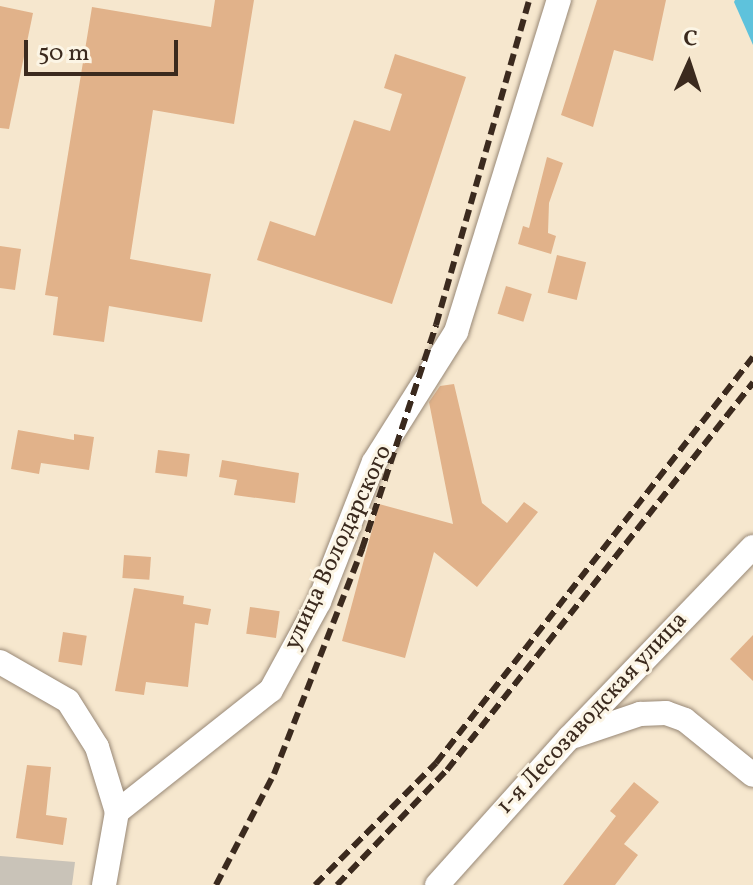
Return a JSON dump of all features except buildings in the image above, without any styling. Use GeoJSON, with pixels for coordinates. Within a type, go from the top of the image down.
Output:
{"type":"FeatureCollection","features":[{"type":"Feature","properties":{"kind":"street","name":"улица Володарского"},"geometry":{"type":"LineString","coordinates":[[117,812],[271,690],[319,602],[374,462],[456,332],[559,0]]}},
{"type":"Feature","properties":{"kind":"street","name":"1-я Лесозаводская улица"},"geometry":{"type":"LineString","coordinates":[[437,885],[569,738],[753,547]]}},
{"type":"Feature","properties":{"kind":"street"},"geometry":{"type":"LineString","coordinates":[[0,662],[68,701],[97,747],[117,812],[104,885]]}},
{"type":"Feature","properties":{"kind":"street"},"geometry":{"type":"LineString","coordinates":[[569,738],[640,714],[666,713],[685,720],[753,775]]}},
{"type":"Feature","properties":{"kind":"shaded area"},"geometry":{"type":"Polygon","coordinates":[[[0,856],[75,862],[72,885],[0,885],[0,856]]]}},
{"type":"Feature","properties":{"kind":"water"},"geometry":{"type":"Polygon","coordinates":[[[753,0],[753,45],[734,2],[753,0]]]}},
{"type":"Feature","properties":{"kind":"railway"},"geometry":{"type":"LineString","coordinates":[[216,885],[274,774],[362,549],[436,325],[529,0]]}},
{"type":"Feature","properties":{"kind":"railway"},"geometry":{"type":"LineString","coordinates":[[315,885],[436,763],[753,357]]}},
{"type":"Feature","properties":{"kind":"railway"},"geometry":{"type":"LineString","coordinates":[[337,885],[447,770],[753,382]]}}]}
